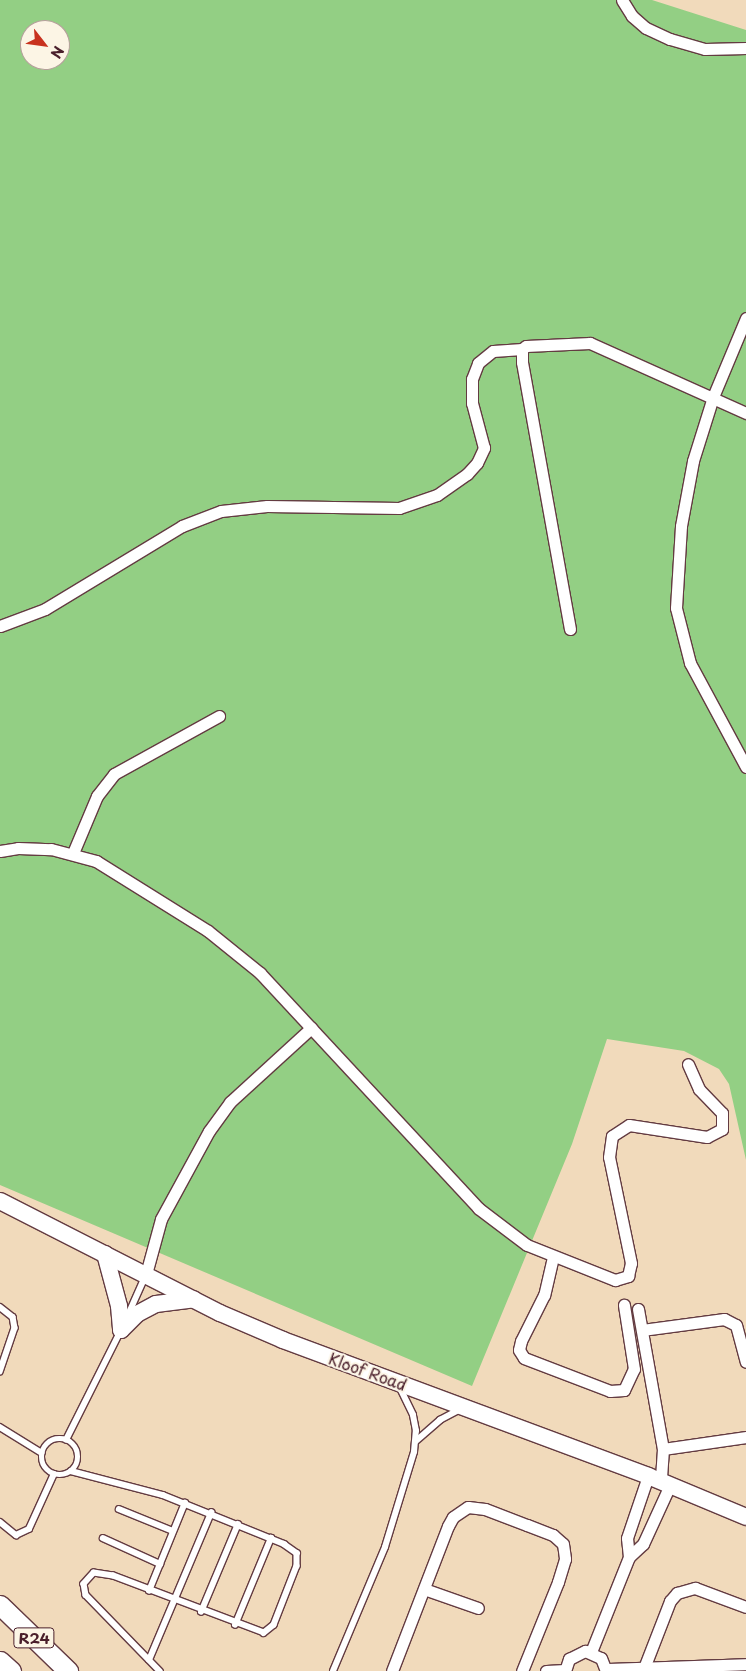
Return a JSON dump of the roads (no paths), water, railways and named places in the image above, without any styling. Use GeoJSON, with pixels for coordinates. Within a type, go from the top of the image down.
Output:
{"type":"FeatureCollection","features":[{"type":"Feature","properties":{"kind":"main road","name":"R24"},"geometry":{"type":"LineString","coordinates":[[0,1605],[68,1671]]}},
{"type":"Feature","properties":{"kind":"main road","name":"R24"},"geometry":{"type":"LineString","coordinates":[[0,1661],[11,1671]]}},
{"type":"Feature","properties":{"kind":"street"},"geometry":{"type":"LineString","coordinates":[[622,0],[632,16],[646,28],[670,39],[706,49],[746,48]]}},
{"type":"Feature","properties":{"kind":"street"},"geometry":{"type":"LineString","coordinates":[[746,318],[713,396],[693,461],[681,526],[676,608],[690,663],[746,767]]}},
{"type":"Feature","properties":{"kind":"street"},"geometry":{"type":"LineString","coordinates":[[0,626],[45,609],[182,526],[221,511],[267,506],[399,508],[437,495],[467,474],[477,463],[484,448],[472,403],[472,379],[478,363],[494,351],[522,349],[536,345],[590,343],[713,396],[746,413]]}},
{"type":"Feature","properties":{"kind":"street"},"geometry":{"type":"LineString","coordinates":[[522,349],[523,372],[570,629]]}},
{"type":"Feature","properties":{"kind":"street"},"geometry":{"type":"LineString","coordinates":[[73,853],[97,796],[114,774],[220,716]]}},
{"type":"Feature","properties":{"kind":"street"},"geometry":{"type":"LineString","coordinates":[[0,851],[18,848],[73,853],[104,865],[208,931],[260,973],[478,1208],[527,1245],[553,1257],[615,1280],[628,1276],[632,1263],[609,1144],[612,1136],[628,1125],[707,1137],[716,1135],[722,1129],[722,1113],[699,1089],[688,1064]]}},
{"type":"Feature","properties":{"kind":"street"},"geometry":{"type":"LineString","coordinates":[[146,1274],[161,1220],[209,1131],[230,1102],[311,1028]]}},
{"type":"Feature","properties":{"kind":"street","name":"Kloof Road"},"geometry":{"type":"LineString","coordinates":[[0,1201],[194,1299],[283,1340],[468,1407],[660,1480],[746,1517]]}},
{"type":"Feature","properties":{"kind":"street"},"geometry":{"type":"LineString","coordinates":[[105,1254],[119,1306],[121,1330]]}},
{"type":"Feature","properties":{"kind":"street"},"geometry":{"type":"LineString","coordinates":[[553,1257],[544,1295],[521,1341],[520,1350],[524,1358],[610,1391],[624,1390],[634,1368],[624,1305]]}},
{"type":"Feature","properties":{"kind":"street"},"geometry":{"type":"LineString","coordinates":[[121,1330],[137,1314],[156,1304],[194,1299]]}},
{"type":"Feature","properties":{"kind":"street"},"geometry":{"type":"LineString","coordinates":[[591,1652],[629,1557],[643,1544],[660,1480],[663,1449],[638,1308]]}},
{"type":"Feature","properties":{"kind":"street"},"geometry":{"type":"LineString","coordinates":[[642,1330],[724,1319],[736,1325],[746,1362]]}},
{"type":"Feature","properties":{"kind":"street"},"geometry":{"type":"LineString","coordinates":[[663,1449],[746,1437]]}},
{"type":"Feature","properties":{"kind":"street"},"geometry":{"type":"LineString","coordinates":[[629,1557],[627,1538],[660,1480]]}},
{"type":"Feature","properties":{"kind":"street"},"geometry":{"type":"LineString","coordinates":[[392,1671],[450,1522],[460,1510],[468,1507],[485,1509],[558,1538],[563,1544],[565,1559],[522,1671]]}},
{"type":"Feature","properties":{"kind":"street"},"geometry":{"type":"LineString","coordinates":[[644,1668],[670,1601],[677,1593],[696,1588],[746,1607]]}},
{"type":"Feature","properties":{"kind":"street"},"geometry":{"type":"LineString","coordinates":[[424,1589],[478,1608]]}},
{"type":"Feature","properties":{"kind":"street"},"geometry":{"type":"LineString","coordinates":[[546,1671],[565,1671],[574,1655],[591,1652],[601,1658],[606,1670],[746,1664]]}},
{"type":"Feature","properties":{"kind":"lane"},"geometry":{"type":"LineString","coordinates":[[66,1440],[121,1330],[146,1274]]}},
{"type":"Feature","properties":{"kind":"lane"},"geometry":{"type":"LineString","coordinates":[[0,1307],[13,1318],[15,1328],[0,1372]]}},
{"type":"Feature","properties":{"kind":"lane"},"geometry":{"type":"LineString","coordinates":[[333,1671],[385,1547],[416,1441],[413,1415],[397,1382]]}},
{"type":"Feature","properties":{"kind":"lane"},"geometry":{"type":"LineString","coordinates":[[416,1441],[440,1420],[468,1407]]}},
{"type":"Feature","properties":{"kind":"lane"},"geometry":{"type":"LineString","coordinates":[[0,1427],[42,1453],[44,1466],[54,1474],[71,1471],[144,1488],[211,1513],[292,1548],[298,1559],[274,1625],[264,1633],[235,1625],[101,1572],[88,1578],[83,1589],[93,1605],[160,1671]]}},
{"type":"Feature","properties":{"kind":"lane"},"geometry":{"type":"LineString","coordinates":[[42,1453],[54,1440],[66,1440],[78,1454],[71,1471]]}},
{"type":"Feature","properties":{"kind":"lane"},"geometry":{"type":"LineString","coordinates":[[0,1522],[16,1534],[29,1529],[54,1474]]}},
{"type":"Feature","properties":{"kind":"lane"},"geometry":{"type":"LineString","coordinates":[[149,1590],[185,1503]]}},
{"type":"Feature","properties":{"kind":"lane"},"geometry":{"type":"LineString","coordinates":[[119,1509],[173,1531]]}},
{"type":"Feature","properties":{"kind":"lane"},"geometry":{"type":"LineString","coordinates":[[150,1660],[211,1513]]}},
{"type":"Feature","properties":{"kind":"lane"},"geometry":{"type":"LineString","coordinates":[[202,1612],[238,1524]]}},
{"type":"Feature","properties":{"kind":"lane"},"geometry":{"type":"LineString","coordinates":[[103,1538],[160,1564]]}},
{"type":"Feature","properties":{"kind":"lane"},"geometry":{"type":"LineString","coordinates":[[235,1625],[271,1538]]}}]}
